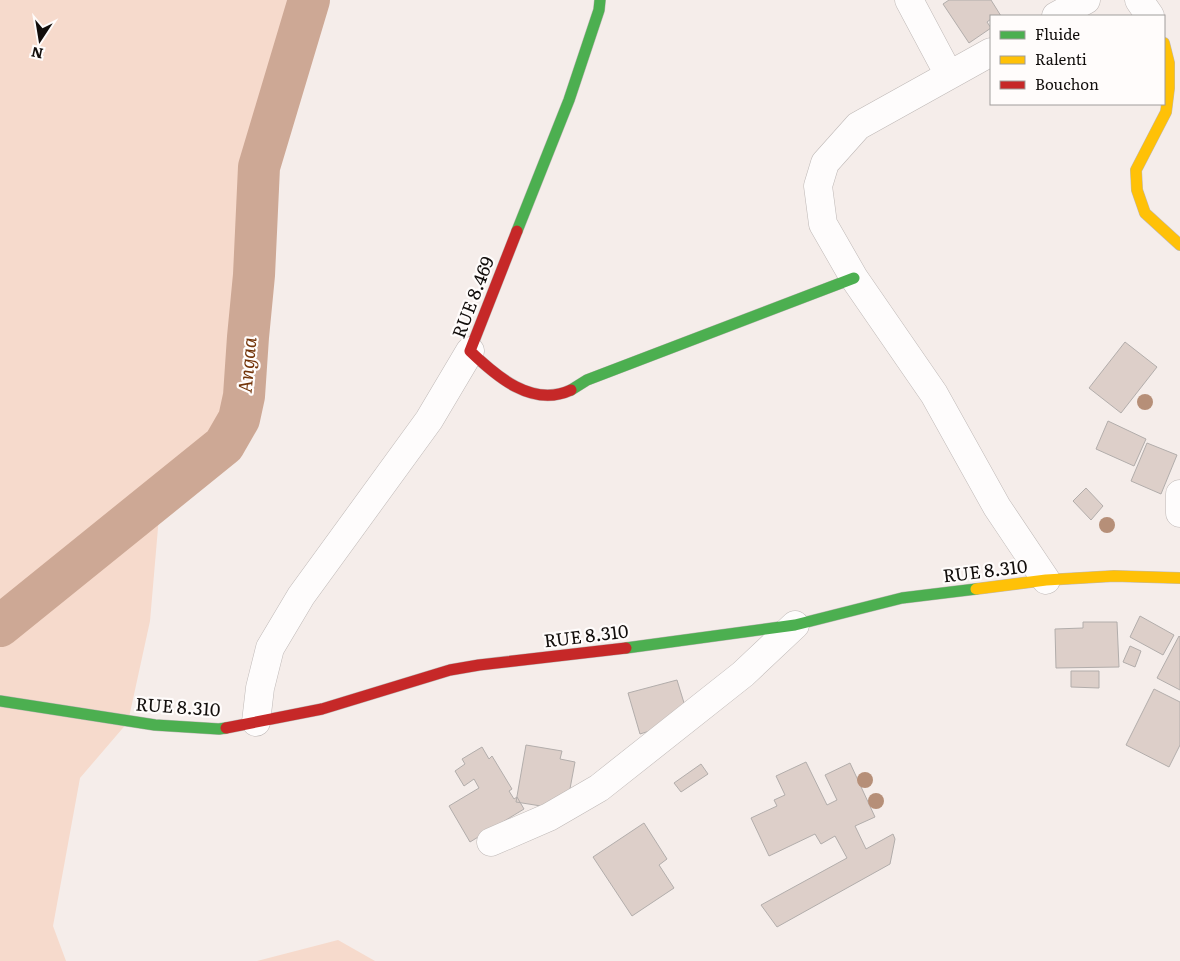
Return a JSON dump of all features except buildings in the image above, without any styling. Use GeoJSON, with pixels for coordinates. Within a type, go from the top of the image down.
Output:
{"type":"FeatureCollection","features":[{"type":"Feature","properties":{"kind":"street","name":"RUE 8.469"},"geometry":{"type":"LineString","coordinates":[[600,0],[599,10],[569,100],[470,351],[504,381],[531,394],[560,394],[587,380],[854,278]]}},
{"type":"Feature","properties":{"kind":"street"},"geometry":{"type":"LineString","coordinates":[[909,0],[949,76]]}},
{"type":"Feature","properties":{"kind":"street"},"geometry":{"type":"LineString","coordinates":[[1058,15],[1086,0]]}},
{"type":"Feature","properties":{"kind":"street"},"geometry":{"type":"LineString","coordinates":[[1139,0],[1149,15]]}},
{"type":"Feature","properties":{"kind":"street"},"geometry":{"type":"LineString","coordinates":[[1165,47],[1169,63],[1169,88],[1166,112],[1136,170],[1137,190],[1145,213],[1180,245]]}},
{"type":"Feature","properties":{"kind":"street"},"geometry":{"type":"LineString","coordinates":[[990,53],[858,126],[825,163],[818,186],[823,224],[854,278],[934,394],[996,507],[1046,580]]}},
{"type":"Feature","properties":{"kind":"street"},"geometry":{"type":"LineString","coordinates":[[256,722],[260,688],[270,648],[300,596],[430,420],[470,351]]}},
{"type":"Feature","properties":{"kind":"street"},"geometry":{"type":"LineString","coordinates":[[1180,494],[1180,513]]}},
{"type":"Feature","properties":{"kind":"street","name":"RUE 8.310"},"geometry":{"type":"LineString","coordinates":[[0,701],[155,725],[219,729],[322,709],[421,678],[479,665],[602,652],[795,625],[902,598],[1046,580],[1114,576],[1180,578]]}},
{"type":"Feature","properties":{"kind":"street"},"geometry":{"type":"LineString","coordinates":[[491,842],[549,817],[598,788],[743,674],[795,625]]}},
{"type":"Feature","properties":{"kind":"shaded area"},"geometry":{"type":"Polygon","coordinates":[[[0,0],[309,0],[259,167],[254,275],[244,396],[239,419],[224,445],[185,480],[161,493],[150,621],[128,722],[80,778],[53,926],[66,961],[0,961],[0,0]]]}},
{"type":"Feature","properties":{"kind":"shaded area"},"geometry":{"type":"Polygon","coordinates":[[[338,940],[375,961],[257,961],[338,940]]]}},
{"type":"Feature","properties":{"kind":"waterway","name":"Angaa"},"geometry":{"type":"LineString","coordinates":[[0,626],[224,445],[239,419],[244,396],[254,275],[259,167],[309,0]]}},
{"type":"Feature","properties":{"kind":"traffic: fast"},"geometry":{"type":"LineString","coordinates":[[517,231],[569,100],[599,10],[600,0]]}},
{"type":"Feature","properties":{"kind":"traffic: fast"},"geometry":{"type":"LineString","coordinates":[[571,390],[587,380],[854,278]]}},
{"type":"Feature","properties":{"kind":"traffic: fast"},"geometry":{"type":"LineString","coordinates":[[626,648],[795,625],[902,598],[976,589]]}},
{"type":"Feature","properties":{"kind":"traffic: fast"},"geometry":{"type":"LineString","coordinates":[[0,701],[155,725],[226,728]]}},
{"type":"Feature","properties":{"kind":"traffic: slow"},"geometry":{"type":"LineString","coordinates":[[1165,47],[1169,63],[1169,88],[1166,112],[1136,170],[1137,190],[1145,213],[1180,245]]}},
{"type":"Feature","properties":{"kind":"traffic: slow"},"geometry":{"type":"LineString","coordinates":[[976,589],[1046,580],[1114,576],[1180,578]]}},
{"type":"Feature","properties":{"kind":"traffic: jam"},"geometry":{"type":"LineString","coordinates":[[517,231],[470,351],[491,370],[516,387],[542,395],[557,395],[571,390]]}},
{"type":"Feature","properties":{"kind":"traffic: jam"},"geometry":{"type":"LineString","coordinates":[[226,728],[322,709],[450,670],[626,648]]}}]}
